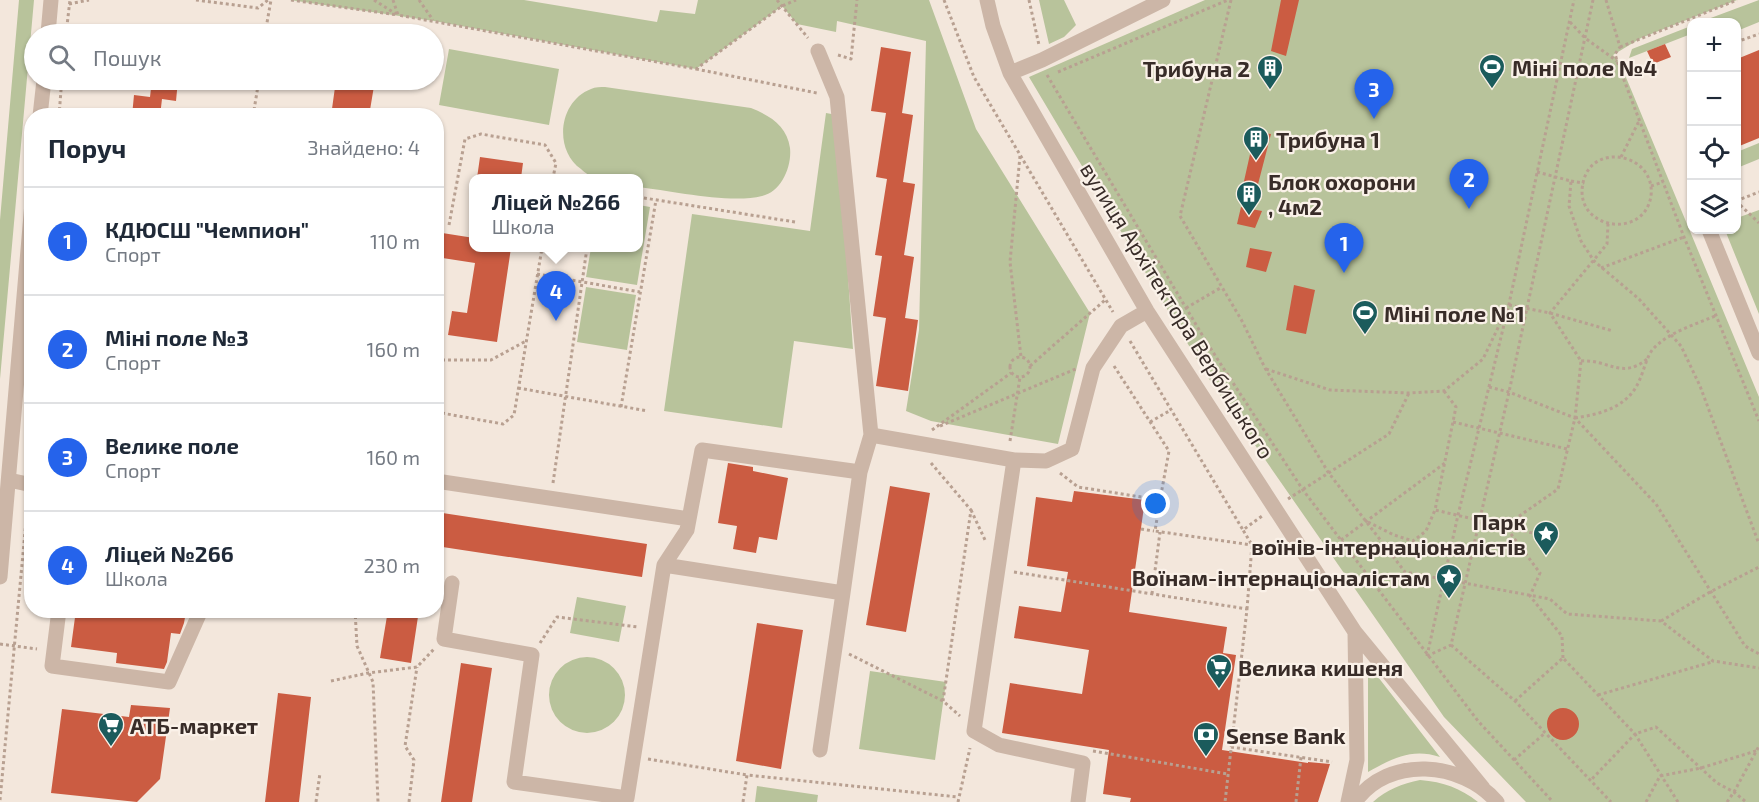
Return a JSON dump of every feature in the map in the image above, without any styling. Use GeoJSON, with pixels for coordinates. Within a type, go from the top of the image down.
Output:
{"type":"FeatureCollection","features":[{"type":"Feature","properties":{"kind":"street"},"geometry":{"type":"LineString","coordinates":[[49,24],[51,0]]}},
{"type":"Feature","properties":{"kind":"street","name":"вулиця Архітектора Вербицького"},"geometry":{"type":"LineString","coordinates":[[987,0],[993,26],[1010,73],[1146,311],[1355,632],[1483,788]]}},
{"type":"Feature","properties":{"kind":"street"},"geometry":{"type":"LineString","coordinates":[[1010,73],[1042,60],[1163,0]]}},
{"type":"Feature","properties":{"kind":"street"},"geometry":{"type":"LineString","coordinates":[[818,51],[837,97],[871,435],[860,472],[820,750]]}},
{"type":"Feature","properties":{"kind":"street"},"geometry":{"type":"LineString","coordinates":[[41,108],[43,90]]}},
{"type":"Feature","properties":{"kind":"street"},"geometry":{"type":"LineString","coordinates":[[1711,234],[1759,353]]}},
{"type":"Feature","properties":{"kind":"street"},"geometry":{"type":"LineString","coordinates":[[0,577],[24,299]]}},
{"type":"Feature","properties":{"kind":"street"},"geometry":{"type":"LineString","coordinates":[[871,435],[1014,460],[1046,461],[1072,448],[1094,368],[1121,326],[1146,311]]}},
{"type":"Feature","properties":{"kind":"street"},"geometry":{"type":"LineString","coordinates":[[453,583],[444,639],[532,655],[514,782],[627,798],[664,565],[687,530],[702,450],[860,472]]}},
{"type":"Feature","properties":{"kind":"street"},"geometry":{"type":"LineString","coordinates":[[1014,460],[974,731],[999,745],[1083,763],[1078,802]]}},
{"type":"Feature","properties":{"kind":"street"},"geometry":{"type":"LineString","coordinates":[[9,480],[24,483]]}},
{"type":"Feature","properties":{"kind":"street"},"geometry":{"type":"LineString","coordinates":[[444,482],[689,519]]}},
{"type":"Feature","properties":{"kind":"street"},"geometry":{"type":"LineString","coordinates":[[664,565],[843,593]]}},
{"type":"Feature","properties":{"kind":"street"},"geometry":{"type":"LineString","coordinates":[[58,618],[52,666],[169,682],[197,618]]}},
{"type":"Feature","properties":{"kind":"street"},"geometry":{"type":"LineString","coordinates":[[1348,802],[1357,760],[1355,632]]}},
{"type":"Feature","properties":{"kind":"street"},"geometry":{"type":"LineString","coordinates":[[1355,802],[1378,781],[1400,771],[1423,768],[1447,771],[1483,788],[1497,802]]}},
{"type":"Feature","properties":{"kind":"path"},"geometry":{"type":"LineString","coordinates":[[67,24],[69,2],[89,0]]}},
{"type":"Feature","properties":{"kind":"path"},"geometry":{"type":"LineString","coordinates":[[196,0],[258,8],[269,0]]}},
{"type":"Feature","properties":{"kind":"path"},"geometry":{"type":"LineString","coordinates":[[266,24],[269,0]]}},
{"type":"Feature","properties":{"kind":"path"},"geometry":{"type":"LineString","coordinates":[[291,0],[434,21],[837,97]]}},
{"type":"Feature","properties":{"kind":"path"},"geometry":{"type":"LineString","coordinates":[[374,0],[398,15]]}},
{"type":"Feature","properties":{"kind":"path"},"geometry":{"type":"LineString","coordinates":[[393,0],[398,15]]}},
{"type":"Feature","properties":{"kind":"path"},"geometry":{"type":"LineString","coordinates":[[419,0],[434,21]]}},
{"type":"Feature","properties":{"kind":"path"},"geometry":{"type":"LineString","coordinates":[[777,0],[818,51],[851,58],[857,0]]}},
{"type":"Feature","properties":{"kind":"path"},"geometry":{"type":"LineString","coordinates":[[696,69],[782,6],[796,0]]}},
{"type":"Feature","properties":{"kind":"path"},"geometry":{"type":"LineString","coordinates":[[944,0],[974,77],[1252,545],[1225,802]]}},
{"type":"Feature","properties":{"kind":"path"},"geometry":{"type":"LineString","coordinates":[[1029,0],[1048,77],[1186,308],[1303,490],[1478,722],[1553,802]]}},
{"type":"Feature","properties":{"kind":"path"},"geometry":{"type":"LineString","coordinates":[[1048,77],[1229,0]]}},
{"type":"Feature","properties":{"kind":"path"},"geometry":{"type":"LineString","coordinates":[[1229,0],[1180,216],[1242,321],[1265,368],[1328,472],[1405,572],[1550,599],[1567,614],[1661,621],[1713,661]]}},
{"type":"Feature","properties":{"kind":"path"},"geometry":{"type":"LineString","coordinates":[[1427,656],[1443,578],[1509,304],[1574,0]]}},
{"type":"Feature","properties":{"kind":"path"},"geometry":{"type":"LineString","coordinates":[[1451,645],[1500,434],[1593,0]]}},
{"type":"Feature","properties":{"kind":"path"},"geometry":{"type":"LineString","coordinates":[[1605,0],[1620,47]]}},
{"type":"Feature","properties":{"kind":"path"},"geometry":{"type":"LineString","coordinates":[[1734,1],[1620,47],[1615,54],[1684,237],[1759,421]]}},
{"type":"Feature","properties":{"kind":"path"},"geometry":{"type":"LineString","coordinates":[[1570,22],[1586,38],[1617,61]]}},
{"type":"Feature","properties":{"kind":"path"},"geometry":{"type":"LineString","coordinates":[[1741,41],[1759,34]]}},
{"type":"Feature","properties":{"kind":"path"},"geometry":{"type":"LineString","coordinates":[[60,108],[61,90]]}},
{"type":"Feature","properties":{"kind":"path"},"geometry":{"type":"LineString","coordinates":[[254,108],[257,90]]}},
{"type":"Feature","properties":{"kind":"path"},"geometry":{"type":"LineString","coordinates":[[1621,157],[1640,121]]}},
{"type":"Feature","properties":{"kind":"path"},"geometry":{"type":"LineString","coordinates":[[449,225],[465,139],[481,134],[545,146],[556,163],[555,174]]}},
{"type":"Feature","properties":{"kind":"path"},"geometry":{"type":"LineString","coordinates":[[1020,155],[1010,262],[1021,357]]}},
{"type":"Feature","properties":{"kind":"path"},"geometry":{"type":"LineString","coordinates":[[1610,156],[1621,157],[1641,166],[1651,186],[1650,197],[1647,207],[1631,222],[1620,225],[1608,224],[1598,220],[1589,212],[1584,201],[1583,183],[1590,168],[1599,161],[1610,156]]}},
{"type":"Feature","properties":{"kind":"path"},"geometry":{"type":"LineString","coordinates":[[1537,172],[1583,183]]}},
{"type":"Feature","properties":{"kind":"path"},"geometry":{"type":"LineString","coordinates":[[1571,180],[1569,206],[1581,241],[1594,261],[1639,299],[1681,346],[1700,386],[1759,544]]}},
{"type":"Feature","properties":{"kind":"path"},"geometry":{"type":"LineString","coordinates":[[1651,186],[1663,182]]}},
{"type":"Feature","properties":{"kind":"path"},"geometry":{"type":"LineString","coordinates":[[1741,199],[1759,192]]}},
{"type":"Feature","properties":{"kind":"path"},"geometry":{"type":"LineString","coordinates":[[643,198],[795,222]]}},
{"type":"Feature","properties":{"kind":"path"},"geometry":{"type":"LineString","coordinates":[[621,407],[656,200]]}},
{"type":"Feature","properties":{"kind":"path"},"geometry":{"type":"LineString","coordinates":[[1741,205],[1759,223]]}},
{"type":"Feature","properties":{"kind":"path"},"geometry":{"type":"LineString","coordinates":[[1550,313],[1607,244],[1608,224]]}},
{"type":"Feature","properties":{"kind":"path"},"geometry":{"type":"LineString","coordinates":[[1601,268],[1684,237]]}},
{"type":"Feature","properties":{"kind":"path"},"geometry":{"type":"LineString","coordinates":[[444,413],[502,423],[514,415],[541,252]]}},
{"type":"Feature","properties":{"kind":"path"},"geometry":{"type":"LineString","coordinates":[[551,498],[586,252]]}},
{"type":"Feature","properties":{"kind":"path"},"geometry":{"type":"LineString","coordinates":[[537,274],[640,292]]}},
{"type":"Feature","properties":{"kind":"path"},"geometry":{"type":"LineString","coordinates":[[1186,308],[1222,287]]}},
{"type":"Feature","properties":{"kind":"path"},"geometry":{"type":"LineString","coordinates":[[1011,373],[1020,377],[1027,375],[1030,366],[1105,300]]}},
{"type":"Feature","properties":{"kind":"path"},"geometry":{"type":"LineString","coordinates":[[1265,368],[1330,390],[1409,393],[1444,391],[1483,359],[1509,304]]}},
{"type":"Feature","properties":{"kind":"path"},"geometry":{"type":"LineString","coordinates":[[1509,304],[1613,331]]}},
{"type":"Feature","properties":{"kind":"path"},"geometry":{"type":"LineString","coordinates":[[1504,526],[1558,489],[1575,418],[1581,361],[1550,313]]}},
{"type":"Feature","properties":{"kind":"path"},"geometry":{"type":"LineString","coordinates":[[1575,418],[1600,414],[1620,405],[1638,386],[1652,351],[1671,335],[1716,316]]}},
{"type":"Feature","properties":{"kind":"path"},"geometry":{"type":"LineString","coordinates":[[444,360],[491,360],[526,341]]}},
{"type":"Feature","properties":{"kind":"path"},"geometry":{"type":"LineString","coordinates":[[1105,351],[1169,451],[1155,531]]}},
{"type":"Feature","properties":{"kind":"path"},"geometry":{"type":"LineString","coordinates":[[1011,373],[1010,363],[1015,358],[1021,357],[1027,360],[1030,366]]}},
{"type":"Feature","properties":{"kind":"path"},"geometry":{"type":"LineString","coordinates":[[1581,361],[1592,360],[1616,369],[1628,369],[1649,357]]}},
{"type":"Feature","properties":{"kind":"path"},"geometry":{"type":"LineString","coordinates":[[933,429],[1084,364],[1080,374]]}},
{"type":"Feature","properties":{"kind":"path"},"geometry":{"type":"LineString","coordinates":[[943,700],[971,510],[914,442],[1011,373]]}},
{"type":"Feature","properties":{"kind":"path"},"geometry":{"type":"LineString","coordinates":[[1020,377],[1010,441],[1020,442]]}},
{"type":"Feature","properties":{"kind":"path"},"geometry":{"type":"LineString","coordinates":[[1488,387],[1509,392],[1575,418],[1656,504],[1745,646],[1759,654]]}},
{"type":"Feature","properties":{"kind":"path"},"geometry":{"type":"LineString","coordinates":[[518,388],[648,411]]}},
{"type":"Feature","properties":{"kind":"path"},"geometry":{"type":"LineString","coordinates":[[1366,521],[1394,535],[1413,541],[1426,531],[1435,510],[1456,407],[1444,391]]}},
{"type":"Feature","properties":{"kind":"path"},"geometry":{"type":"LineString","coordinates":[[1243,530],[1389,434],[1409,393]]}},
{"type":"Feature","properties":{"kind":"path"},"geometry":{"type":"LineString","coordinates":[[1150,422],[1172,410]]}},
{"type":"Feature","properties":{"kind":"path"},"geometry":{"type":"LineString","coordinates":[[1453,422],[1567,449]]}},
{"type":"Feature","properties":{"kind":"path"},"geometry":{"type":"LineString","coordinates":[[933,429],[944,431]]}},
{"type":"Feature","properties":{"kind":"path"},"geometry":{"type":"LineString","coordinates":[[1046,461],[1078,487],[1160,500]]}},
{"type":"Feature","properties":{"kind":"path"},"geometry":{"type":"LineString","coordinates":[[1341,540],[1445,463]]}},
{"type":"Feature","properties":{"kind":"path"},"geometry":{"type":"LineString","coordinates":[[1435,510],[1554,538]]}},
{"type":"Feature","properties":{"kind":"path"},"geometry":{"type":"LineString","coordinates":[[1504,526],[1540,573],[1530,596]]}},
{"type":"Feature","properties":{"kind":"path"},"geometry":{"type":"LineString","coordinates":[[1141,529],[1252,545]]}},
{"type":"Feature","properties":{"kind":"path"},"geometry":{"type":"LineString","coordinates":[[1152,594],[1160,532]]}},
{"type":"Feature","properties":{"kind":"path"},"geometry":{"type":"LineString","coordinates":[[0,800],[24,551]]}},
{"type":"Feature","properties":{"kind":"path"},"geometry":{"type":"LineString","coordinates":[[1661,621],[1759,567]]}},
{"type":"Feature","properties":{"kind":"path"},"geometry":{"type":"LineString","coordinates":[[998,570],[1247,609]]}},
{"type":"Feature","properties":{"kind":"path"},"geometry":{"type":"LineString","coordinates":[[1154,577],[1172,581]]}},
{"type":"Feature","properties":{"kind":"path"},"geometry":{"type":"LineString","coordinates":[[1530,596],[1562,636],[1563,658],[1635,734],[1678,802]]}},
{"type":"Feature","properties":{"kind":"path"},"geometry":{"type":"LineString","coordinates":[[532,655],[558,617],[654,629]]}},
{"type":"Feature","properties":{"kind":"path"},"geometry":{"type":"LineString","coordinates":[[355,618],[357,646],[373,682],[379,802]]}},
{"type":"Feature","properties":{"kind":"path"},"geometry":{"type":"LineString","coordinates":[[409,802],[414,760],[405,746],[417,667],[444,639]]}},
{"type":"Feature","properties":{"kind":"path"},"geometry":{"type":"LineString","coordinates":[[0,644],[54,651]]}},
{"type":"Feature","properties":{"kind":"path"},"geometry":{"type":"LineString","coordinates":[[1427,656],[1451,645]]}},
{"type":"Feature","properties":{"kind":"path"},"geometry":{"type":"LineString","coordinates":[[1451,645],[1515,701],[1611,802]]}},
{"type":"Feature","properties":{"kind":"path"},"geometry":{"type":"LineString","coordinates":[[835,647],[943,700],[974,731],[958,802]]}},
{"type":"Feature","properties":{"kind":"path"},"geometry":{"type":"LineString","coordinates":[[1515,701],[1563,658]]}},
{"type":"Feature","properties":{"kind":"path"},"geometry":{"type":"LineString","coordinates":[[1598,695],[1713,661],[1759,668]]}},
{"type":"Feature","properties":{"kind":"path"},"geometry":{"type":"LineString","coordinates":[[331,681],[369,672],[417,667]]}},
{"type":"Feature","properties":{"kind":"path"},"geometry":{"type":"LineString","coordinates":[[1590,780],[1635,734],[1656,727],[1717,783],[1746,802]]}},
{"type":"Feature","properties":{"kind":"path"},"geometry":{"type":"LineString","coordinates":[[1514,760],[1545,733]]}},
{"type":"Feature","properties":{"kind":"path"},"geometry":{"type":"LineString","coordinates":[[0,736],[6,737]]}},
{"type":"Feature","properties":{"kind":"path"},"geometry":{"type":"LineString","coordinates":[[1231,747],[1332,762]]}},
{"type":"Feature","properties":{"kind":"path"},"geometry":{"type":"LineString","coordinates":[[1660,776],[1701,768],[1758,749]]}},
{"type":"Feature","properties":{"kind":"path"},"geometry":{"type":"LineString","coordinates":[[1727,802],[1758,749]]}},
{"type":"Feature","properties":{"kind":"path"},"geometry":{"type":"LineString","coordinates":[[1089,751],[1228,774]]}},
{"type":"Feature","properties":{"kind":"path"},"geometry":{"type":"LineString","coordinates":[[633,757],[747,775],[958,797]]}},
{"type":"Feature","properties":{"kind":"path"},"geometry":{"type":"LineString","coordinates":[[1296,802],[1301,757]]}},
{"type":"Feature","properties":{"kind":"path"},"geometry":{"type":"LineString","coordinates":[[316,802],[320,773]]}},
{"type":"Feature","properties":{"kind":"path"},"geometry":{"type":"LineString","coordinates":[[743,802],[747,775]]}},
{"type":"Feature","properties":{"kind":"path"},"geometry":{"type":"LineString","coordinates":[[1646,802],[1660,776]]}},
{"type":"Feature","properties":{"kind":"green space"},"geometry":{"type":"Polygon","coordinates":[[[19,0],[34,0],[32,24],[24,24],[24,90],[26,90],[0,379],[0,220],[19,0]]]}},
{"type":"Feature","properties":{"kind":"green space"},"geometry":{"type":"Polygon","coordinates":[[[290,0],[524,0],[657,22],[660,10],[695,14],[698,0],[929,0],[976,129],[1090,313],[1058,444],[931,421],[906,411],[919,330],[926,41],[837,21],[836,32],[797,24],[782,6],[696,69],[434,21],[290,0]]]}},
{"type":"Feature","properties":{"kind":"green space"},"geometry":{"type":"Polygon","coordinates":[[[1039,0],[1064,0],[1076,25],[1064,37],[1049,44],[1039,0]]]}},
{"type":"Feature","properties":{"kind":"green space","name":"Парк воїнів-інтернаціоналістів"},"geometry":{"type":"Polygon","coordinates":[[[1205,0],[1737,0],[1641,38],[1613,55],[1620,63],[1687,224],[1687,234],[1691,234],[1759,397],[1759,802],[1526,802],[1444,717],[1207,376],[1029,77],[1205,0]]]}},
{"type":"Feature","properties":{"kind":"green space"},"geometry":{"type":"Polygon","coordinates":[[[1759,0],[1759,22],[1741,29],[1741,18],[1711,18],[1759,0]]]}},
{"type":"Feature","properties":{"kind":"green space"},"geometry":{"type":"Polygon","coordinates":[[[1687,28],[1687,36],[1629,58],[1632,49],[1687,28]]]}},
{"type":"Feature","properties":{"kind":"green space"},"geometry":{"type":"Polygon","coordinates":[[[449,49],[559,69],[549,125],[439,105],[442,90],[444,90],[449,49]]]}},
{"type":"Feature","properties":{"kind":"green space"},"geometry":{"type":"Polygon","coordinates":[[[598,87],[751,108],[777,123],[788,140],[790,155],[784,178],[769,194],[734,199],[643,188],[643,174],[588,174],[572,160],[566,150],[563,138],[564,126],[566,114],[572,104],[580,95],[598,87]]]}},
{"type":"Feature","properties":{"kind":"green space"},"geometry":{"type":"Polygon","coordinates":[[[826,113],[837,115],[853,349],[794,341],[782,428],[664,411],[692,214],[810,231],[826,113]]]}},
{"type":"Feature","properties":{"kind":"green space"},"geometry":{"type":"Polygon","coordinates":[[[1759,143],[1759,159],[1741,166],[1741,150],[1759,143]]]}},
{"type":"Feature","properties":{"kind":"green space"},"geometry":{"type":"Polygon","coordinates":[[[643,206],[650,207],[643,249],[643,206]]]}},
{"type":"Feature","properties":{"kind":"green space"},"geometry":{"type":"Polygon","coordinates":[[[1759,210],[1759,314],[1727,234],[1741,234],[1741,217],[1759,210]]]}},
{"type":"Feature","properties":{"kind":"green space"},"geometry":{"type":"Polygon","coordinates":[[[590,252],[642,252],[637,285],[586,277],[590,252]]]}},
{"type":"Feature","properties":{"kind":"green space"},"geometry":{"type":"Polygon","coordinates":[[[586,287],[636,295],[627,350],[577,342],[586,287]]]}},
{"type":"Feature","properties":{"kind":"green space"},"geometry":{"type":"Polygon","coordinates":[[[577,597],[626,606],[619,642],[570,633],[577,597]]]}},
{"type":"Feature","properties":{"kind":"green space"},"geometry":{"type":"Polygon","coordinates":[[[580,657],[594,657],[608,663],[619,674],[625,688],[622,710],[614,722],[594,733],[580,733],[566,727],[555,716],[549,702],[549,688],[555,674],[566,663],[580,657]]]}},
{"type":"Feature","properties":{"kind":"green space"},"geometry":{"type":"Polygon","coordinates":[[[1368,664],[1440,757],[1430,754],[1412,754],[1386,762],[1368,772],[1368,664]]]}},
{"type":"Feature","properties":{"kind":"green space"},"geometry":{"type":"Polygon","coordinates":[[[870,671],[946,682],[935,760],[859,749],[870,671]]]}},
{"type":"Feature","properties":{"kind":"green space"},"geometry":{"type":"Polygon","coordinates":[[[1420,780],[1451,786],[1478,802],[1373,802],[1395,788],[1420,780]]]}},
{"type":"Feature","properties":{"kind":"green space"},"geometry":{"type":"Polygon","coordinates":[[[757,786],[818,795],[817,802],[755,802],[757,786]]]}},
{"type":"Feature","properties":{"kind":"building"},"geometry":{"type":"Polygon","coordinates":[[[1281,0],[1299,0],[1286,56],[1271,51],[1281,0]]]}},
{"type":"Feature","properties":{"kind":"building"},"geometry":{"type":"Polygon","coordinates":[[[1665,44],[1671,57],[1653,64],[1647,51],[1665,44]]]}},
{"type":"Feature","properties":{"kind":"building"},"geometry":{"type":"Polygon","coordinates":[[[881,47],[911,52],[902,113],[913,115],[903,182],[915,184],[904,255],[914,257],[905,318],[918,320],[908,391],[876,386],[886,318],[873,316],[882,256],[875,255],[887,179],[876,177],[886,113],[871,111],[881,47]]]}},
{"type":"Feature","properties":{"kind":"building"},"geometry":{"type":"Polygon","coordinates":[[[1759,50],[1759,138],[1741,145],[1741,72],[1741,57],[1759,50]]]}},
{"type":"Feature","properties":{"kind":"building"},"geometry":{"type":"Polygon","coordinates":[[[151,90],[177,90],[176,101],[162,99],[161,108],[133,108],[134,95],[150,97],[151,90]]]}},
{"type":"Feature","properties":{"kind":"building"},"geometry":{"type":"Polygon","coordinates":[[[335,90],[373,90],[370,108],[332,108],[335,90]]]}},
{"type":"Feature","properties":{"kind":"building","name":"Трибуна 1"},"geometry":{"type":"Polygon","coordinates":[[[1255,132],[1271,134],[1256,192],[1242,190],[1255,132]]]}},
{"type":"Feature","properties":{"kind":"building"},"geometry":{"type":"Polygon","coordinates":[[[480,157],[523,163],[522,174],[478,174],[480,157]]]}},
{"type":"Feature","properties":{"kind":"building","name":"Блок охорони , 4м2"},"geometry":{"type":"Polygon","coordinates":[[[1241,207],[1262,211],[1255,228],[1237,224],[1241,207]]]}},
{"type":"Feature","properties":{"kind":"building"},"geometry":{"type":"Polygon","coordinates":[[[444,233],[469,237],[469,252],[510,252],[497,342],[448,335],[452,311],[467,313],[475,263],[444,258],[444,233]]]}},
{"type":"Feature","properties":{"kind":"building"},"geometry":{"type":"Polygon","coordinates":[[[1250,248],[1272,252],[1266,272],[1246,267],[1250,248]]]}},
{"type":"Feature","properties":{"kind":"building"},"geometry":{"type":"Polygon","coordinates":[[[1294,285],[1315,290],[1306,334],[1286,330],[1294,285]]]}},
{"type":"Feature","properties":{"kind":"building"},"geometry":{"type":"Polygon","coordinates":[[[728,463],[753,467],[753,471],[788,478],[777,540],[759,537],[756,553],[733,549],[737,526],[718,523],[728,463]]]}},
{"type":"Feature","properties":{"kind":"building"},"geometry":{"type":"Polygon","coordinates":[[[890,486],[930,493],[906,632],[866,625],[890,486]]]}},
{"type":"Feature","properties":{"kind":"building"},"geometry":{"type":"Polygon","coordinates":[[[1074,491],[1145,500],[1129,612],[1227,627],[1223,653],[1236,655],[1222,750],[1308,763],[1330,764],[1318,802],[1130,802],[1131,798],[1103,794],[1109,750],[1002,733],[1010,683],[1082,694],[1089,650],[1014,638],[1019,606],[1061,612],[1068,572],[1027,566],[1036,497],[1072,502],[1074,491]]]}},
{"type":"Feature","properties":{"kind":"building"},"geometry":{"type":"Polygon","coordinates":[[[444,513],[647,544],[642,577],[444,547],[444,513]]]}},
{"type":"Feature","properties":{"kind":"building"},"geometry":{"type":"Polygon","coordinates":[[[75,618],[185,618],[180,634],[171,633],[164,669],[116,663],[117,653],[71,647],[75,618]]]}},
{"type":"Feature","properties":{"kind":"building"},"geometry":{"type":"Polygon","coordinates":[[[387,618],[418,618],[411,663],[380,658],[387,618]]]}},
{"type":"Feature","properties":{"kind":"building"},"geometry":{"type":"Polygon","coordinates":[[[757,623],[803,630],[781,769],[736,761],[757,623]]]}},
{"type":"Feature","properties":{"kind":"building"},"geometry":{"type":"Polygon","coordinates":[[[461,663],[492,668],[472,802],[441,802],[461,663]]]}},
{"type":"Feature","properties":{"kind":"building"},"geometry":{"type":"Polygon","coordinates":[[[278,693],[311,697],[299,802],[265,802],[278,693]]]}},
{"type":"Feature","properties":{"kind":"building","name":"АТБ-маркет"},"geometry":{"type":"Polygon","coordinates":[[[131,705],[170,708],[160,779],[137,802],[51,793],[62,709],[129,717],[131,705]]]}},
{"type":"Feature","properties":{"kind":"building"},"geometry":{"type":"Polygon","coordinates":[[[1563,708],[1574,713],[1579,724],[1574,735],[1563,740],[1552,735],[1547,724],[1552,713],[1563,708]]]}},
{"type":"Feature","properties":{"kind":"place","name":"Міні поле №4"},"geometry":{"type":"Point","coordinates":[1492,90]}},
{"type":"Feature","properties":{"kind":"place","name":"Трибуна 2"},"geometry":{"type":"Point","coordinates":[1270,91]}},
{"type":"Feature","properties":{"kind":"place","name":"Велике поле"},"geometry":{"type":"Point","coordinates":[1374,119]}},
{"type":"Feature","properties":{"kind":"place","name":"Трибуна 1"},"geometry":{"type":"Point","coordinates":[1256,162]}},
{"type":"Feature","properties":{"kind":"place","name":"Міні поле №3"},"geometry":{"type":"Point","coordinates":[1469,209]}},
{"type":"Feature","properties":{"kind":"place","name":"Блок охорони , 4м2"},"geometry":{"type":"Point","coordinates":[1249,217]}},
{"type":"Feature","properties":{"kind":"place","name":"КДЮСШ \"Чемпион\""},"geometry":{"type":"Point","coordinates":[1344,273]}},
{"type":"Feature","properties":{"kind":"place","name":"Ліцей №266"},"geometry":{"type":"Point","coordinates":[556,321]}},
{"type":"Feature","properties":{"kind":"place","name":"Міні поле №1"},"geometry":{"type":"Point","coordinates":[1365,336]}},
{"type":"Feature","properties":{"kind":"place","name":"Парк воїнів-інтернаціоналістів"},"geometry":{"type":"Point","coordinates":[1546,557]}},
{"type":"Feature","properties":{"kind":"place","name":"Воїнам-інтернаціоналістам"},"geometry":{"type":"Point","coordinates":[1449,600]}},
{"type":"Feature","properties":{"kind":"place","name":"Велика кишеня"},"geometry":{"type":"Point","coordinates":[1219,690]}},
{"type":"Feature","properties":{"kind":"place","name":"АТБ-маркет"},"geometry":{"type":"Point","coordinates":[111,748]}},
{"type":"Feature","properties":{"kind":"place","name":"Sense Bank"},"geometry":{"type":"Point","coordinates":[1206,758]}}]}
